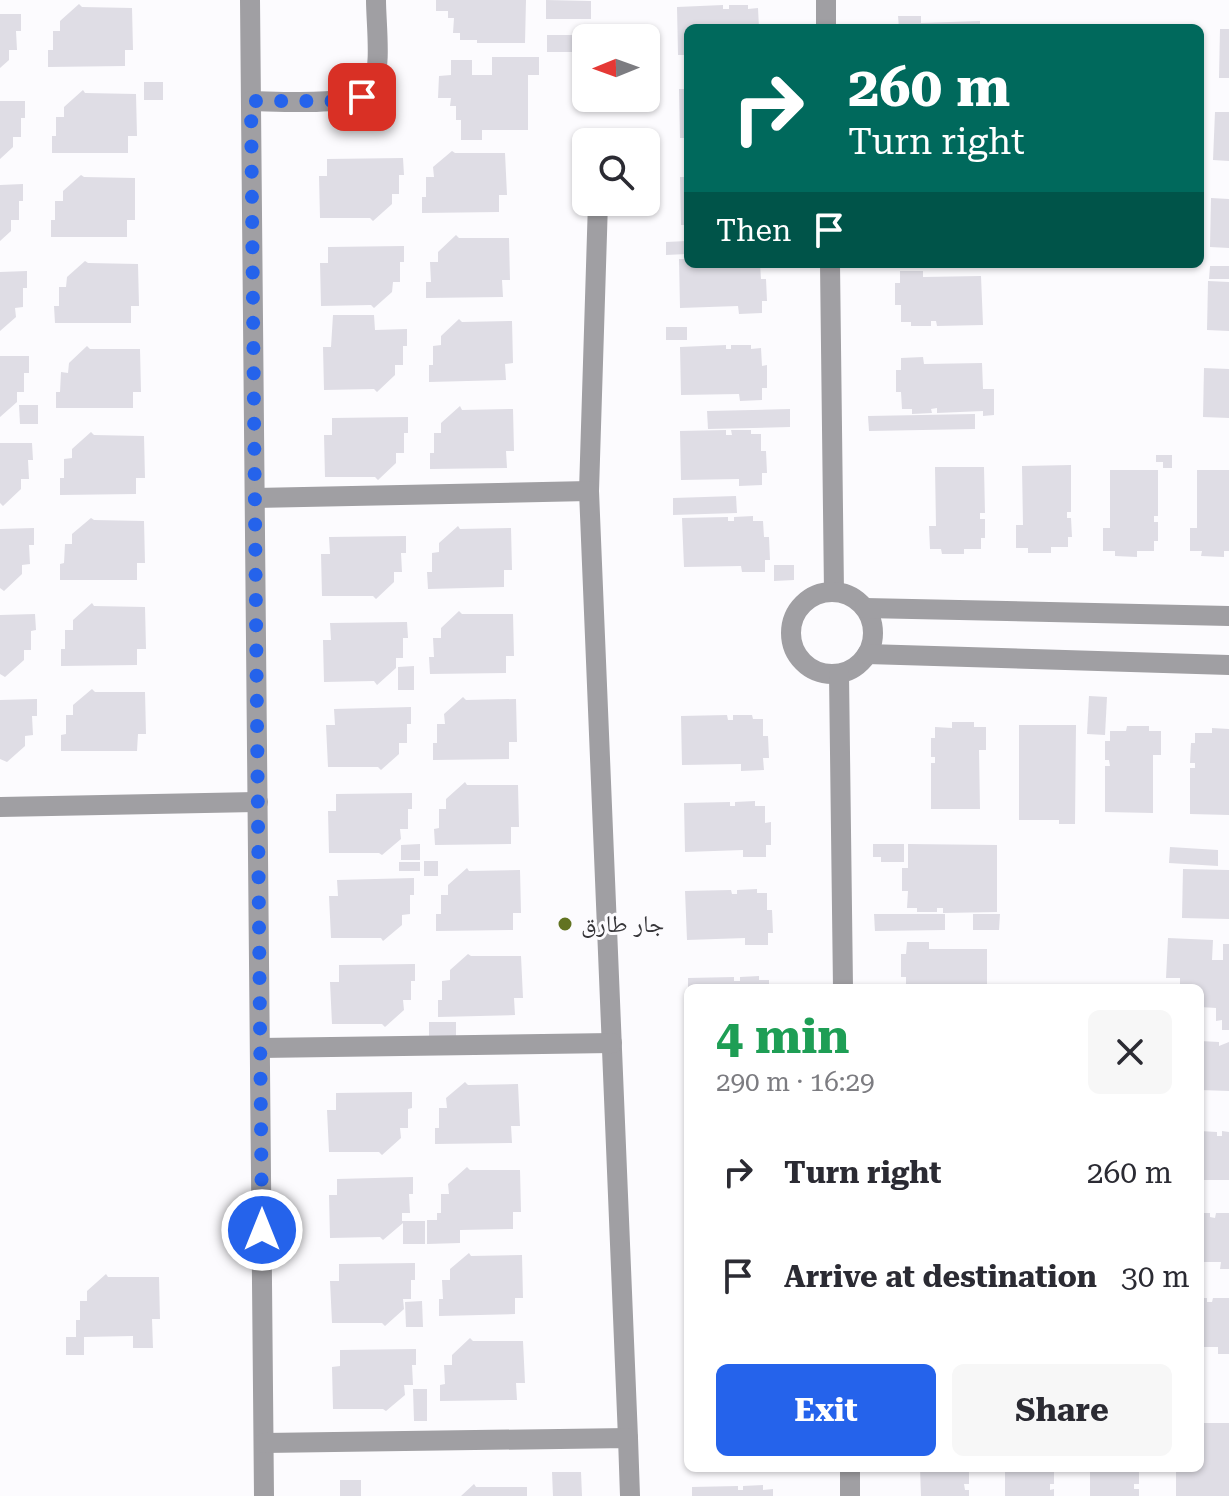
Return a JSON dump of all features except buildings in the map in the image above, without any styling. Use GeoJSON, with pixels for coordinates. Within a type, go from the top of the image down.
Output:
{"type":"FeatureCollection","features":[{"type":"Feature","properties":{"kind":"street"},"geometry":{"type":"LineString","coordinates":[[250,0],[264,1496]]}},
{"type":"Feature","properties":{"kind":"street"},"geometry":{"type":"LineString","coordinates":[[251,101],[346,101],[362,97],[371,89],[376,72],[376,0]]}},
{"type":"Feature","properties":{"kind":"street"},"geometry":{"type":"LineString","coordinates":[[826,0],[826,24]]}},
{"type":"Feature","properties":{"kind":"street"},"geometry":{"type":"LineString","coordinates":[[598,216],[589,491],[630,1496]]}},
{"type":"Feature","properties":{"kind":"street"},"geometry":{"type":"LineString","coordinates":[[830,268],[834,592]]}},
{"type":"Feature","properties":{"kind":"street"},"geometry":{"type":"LineString","coordinates":[[255,498],[589,491]]}},
{"type":"Feature","properties":{"kind":"street"},"geometry":{"type":"LineString","coordinates":[[834,592],[851,597],[865,608],[872,623],[872,639],[867,654],[856,666],[839,674],[822,673],[806,666],[795,652],[790,635],[793,618],[803,604],[817,594],[834,592]]}},
{"type":"Feature","properties":{"kind":"street"},"geometry":{"type":"LineString","coordinates":[[865,608],[1229,616]]}},
{"type":"Feature","properties":{"kind":"street"},"geometry":{"type":"LineString","coordinates":[[867,654],[1229,665]]}},
{"type":"Feature","properties":{"kind":"street"},"geometry":{"type":"LineString","coordinates":[[839,674],[843,984]]}},
{"type":"Feature","properties":{"kind":"street"},"geometry":{"type":"LineString","coordinates":[[0,807],[258,802]]}},
{"type":"Feature","properties":{"kind":"street"},"geometry":{"type":"LineString","coordinates":[[260,1048],[612,1043]]}},
{"type":"Feature","properties":{"kind":"street"},"geometry":{"type":"LineString","coordinates":[[264,1443],[628,1438]]}},
{"type":"Feature","properties":{"kind":"street"},"geometry":{"type":"LineString","coordinates":[[850,1472],[850,1496]]}},
{"type":"Feature","properties":{"kind":"place","name":"جار طارق"},"geometry":{"type":"Point","coordinates":[565,924]}},
{"type":"Feature","properties":{"kind":"route"},"geometry":{"type":"LineString","coordinates":[[262,1230],[251,101],[346,101],[362,97]]}}]}
